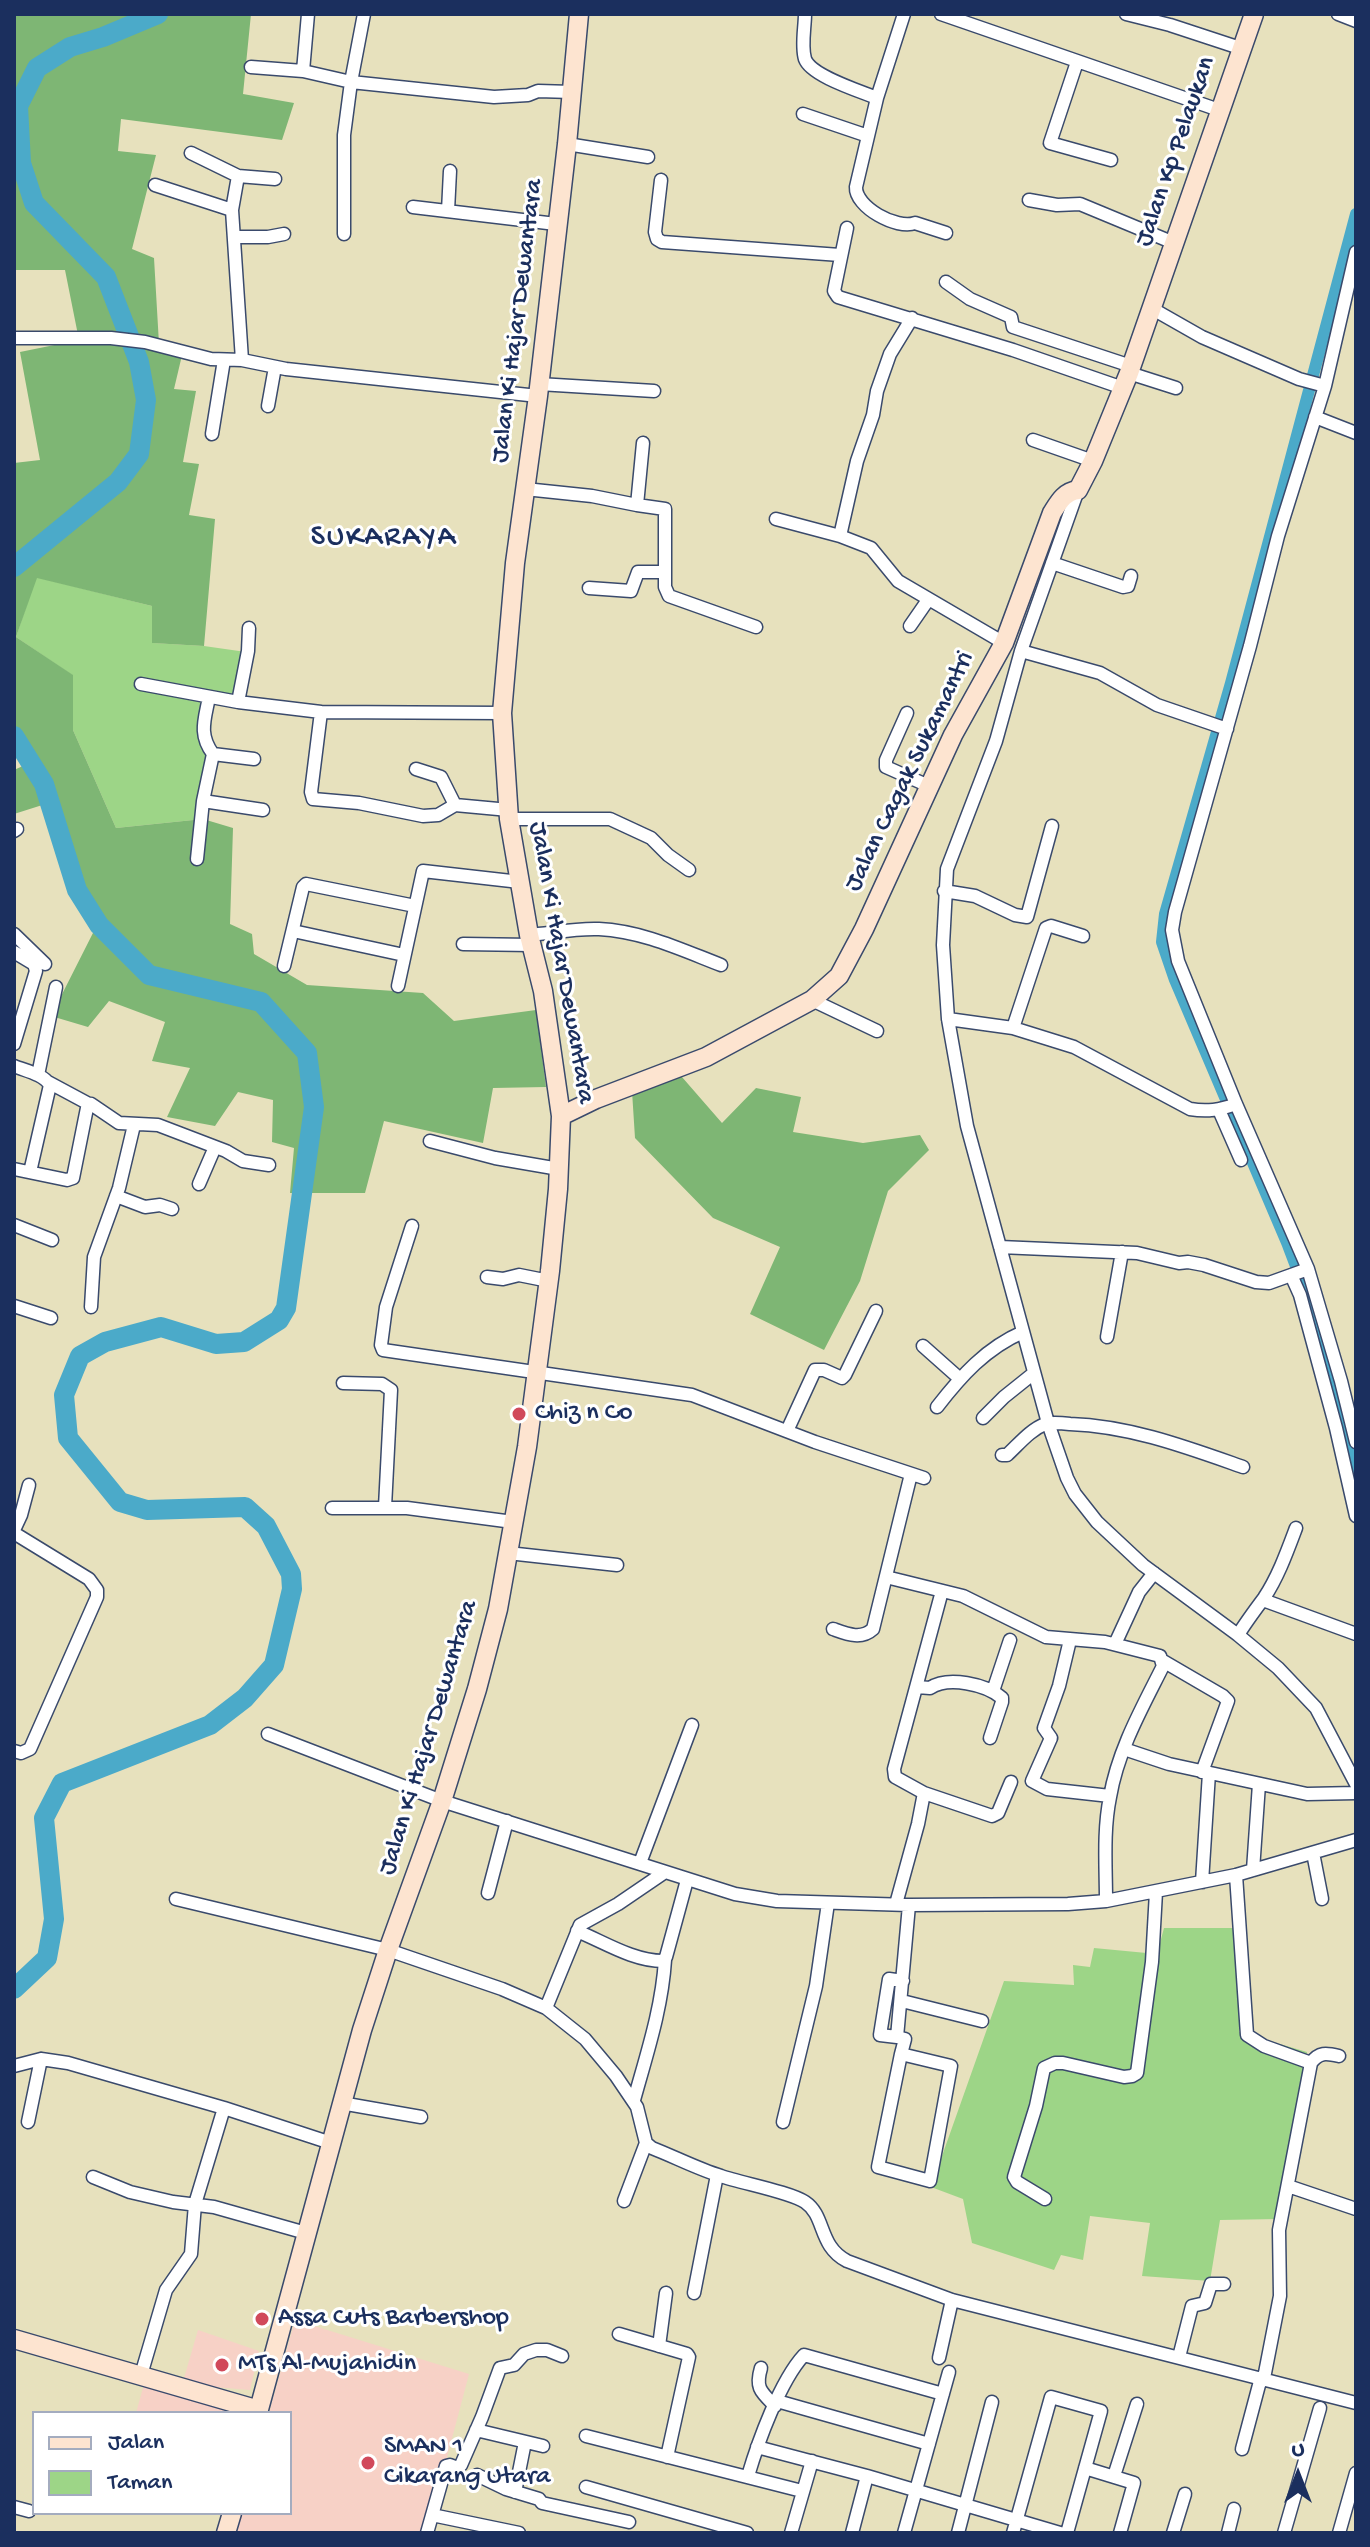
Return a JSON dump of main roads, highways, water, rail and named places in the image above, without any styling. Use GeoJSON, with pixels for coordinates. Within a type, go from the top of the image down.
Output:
{"type":"FeatureCollection","features":[{"type":"Feature","properties":{"kind":"main road","name":"Jalan Ki Hajar Dewantara"},"geometry":{"type":"LineString","coordinates":[[259,2411],[341,2103],[388,1950],[442,1801],[484,1662],[498,1609],[527,1447],[549,1281],[561,1116],[543,991],[509,815],[502,713],[515,563],[567,144],[579,14]]}},
{"type":"Feature","properties":{"kind":"main road","name":"Jalan Kp Pelaukan"},"geometry":{"type":"LineString","coordinates":[[1151,308],[1254,14]]}},
{"type":"Feature","properties":{"kind":"main road","name":"Jalan Cagak Sukamantri"},"geometry":{"type":"LineString","coordinates":[[561,1116],[606,1095],[706,1057],[812,1000],[843,970],[953,735],[1004,643],[1052,513],[1062,497],[1078,490],[1093,461],[1128,376],[1151,308]]}},
{"type":"Feature","properties":{"kind":"main road"},"geometry":{"type":"LineString","coordinates":[[14,2339],[259,2411]]}},
{"type":"Feature","properties":{"kind":"waterway"},"geometry":{"type":"LineString","coordinates":[[14,567],[118,482],[139,454],[146,400],[139,362],[106,277],[34,203],[21,163],[18,106],[37,68],[70,47],[158,14]]}},
{"type":"Feature","properties":{"kind":"waterway"},"geometry":{"type":"LineString","coordinates":[[1356,214],[1231,683],[1165,914],[1162,942],[1310,1303],[1356,1477]]}},
{"type":"Feature","properties":{"kind":"waterway"},"geometry":{"type":"LineString","coordinates":[[14,736],[44,784],[77,890],[99,925],[149,975],[261,1002],[307,1053],[314,1107],[286,1308],[279,1320],[244,1342],[216,1344],[161,1327],[105,1342],[80,1356],[64,1395],[68,1438],[120,1502],[147,1510],[245,1507],[266,1526],[291,1574],[292,1589],[274,1665],[245,1698],[210,1725],[62,1783],[44,1818],[54,1919],[47,1958],[14,1989]]}},
{"type":"Feature","properties":{"kind":"place","name":"Chiz n Co"},"geometry":{"type":"Point","coordinates":[519,1414]}},
{"type":"Feature","properties":{"kind":"place","name":"Assa Cuts Barbershop"},"geometry":{"type":"Point","coordinates":[262,2319]}},
{"type":"Feature","properties":{"kind":"place","name":"MTs Al-Mujahidin"},"geometry":{"type":"Point","coordinates":[222,2365]}},
{"type":"Feature","properties":{"kind":"place","name":"SMAN 1 Cikarang Utara"},"geometry":{"type":"Point","coordinates":[368,2463]}},
{"type":"Feature","properties":{"kind":"district","name":"SUKARAYA"},"geometry":{"type":"Point","coordinates":[384,539]}}]}
